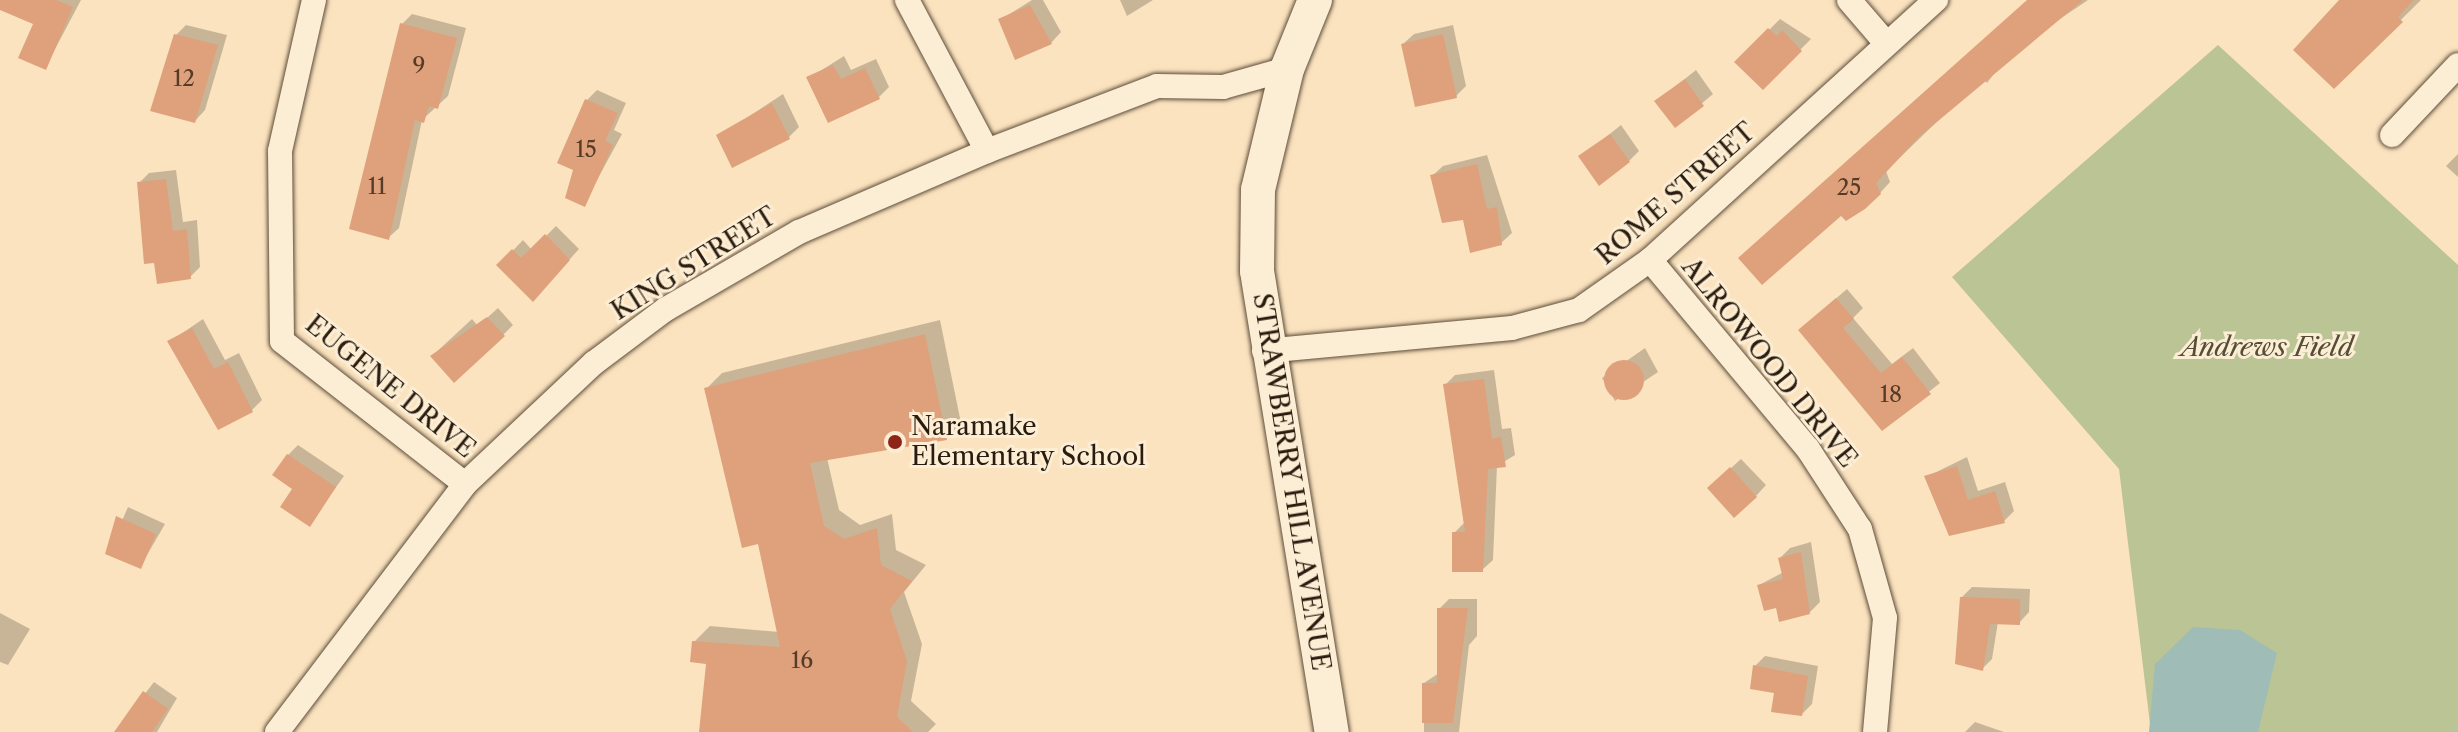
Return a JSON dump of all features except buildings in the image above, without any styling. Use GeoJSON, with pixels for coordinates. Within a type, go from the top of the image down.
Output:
{"type":"FeatureCollection","features":[{"type":"Feature","properties":{"kind":"main road","name":"STRAWBERRY HILL AVENUE"},"geometry":{"type":"LineString","coordinates":[[1315,0],[1287,69],[1258,190],[1264,351],[1332,732]]}},
{"type":"Feature","properties":{"kind":"street","name":"EUGENE DRIVE"},"geometry":{"type":"LineString","coordinates":[[314,0],[280,151],[282,341],[465,484]]}},
{"type":"Feature","properties":{"kind":"street"},"geometry":{"type":"LineString","coordinates":[[907,0],[987,151]]}},
{"type":"Feature","properties":{"kind":"street"},"geometry":{"type":"LineString","coordinates":[[1849,0],[1886,43]]}},
{"type":"Feature","properties":{"kind":"street","name":"ROME STREET"},"geometry":{"type":"LineString","coordinates":[[1264,351],[1512,328],[1579,310],[1650,260],[1936,0]]}},
{"type":"Feature","properties":{"kind":"street"},"geometry":{"type":"LineString","coordinates":[[2392,135],[2458,65]]}},
{"type":"Feature","properties":{"kind":"street","name":"KING STREET"},"geometry":{"type":"LineString","coordinates":[[277,732],[465,484],[594,363],[666,309],[799,232],[987,151],[1157,86],[1223,87],[1287,69]]}},
{"type":"Feature","properties":{"kind":"street","name":"ALROWOOD DRIVE"},"geometry":{"type":"LineString","coordinates":[[1650,260],[1808,449],[1860,529],[1885,618],[1875,732]]}},
{"type":"Feature","properties":{"kind":"green space","name":"Andrews Field"},"geometry":{"type":"Polygon","coordinates":[[[2218,45],[2458,265],[2458,732],[2151,732],[2119,469],[1952,277],[2218,45]]]}},
{"type":"Feature","properties":{"kind":"water"},"geometry":{"type":"Polygon","coordinates":[[[2193,627],[2240,630],[2277,653],[2258,732],[2149,732],[2155,664],[2193,627]]]}},
{"type":"Feature","properties":{"kind":"place","name":"Naramake Elementary School"},"geometry":{"type":"Point","coordinates":[895,442]}}]}
